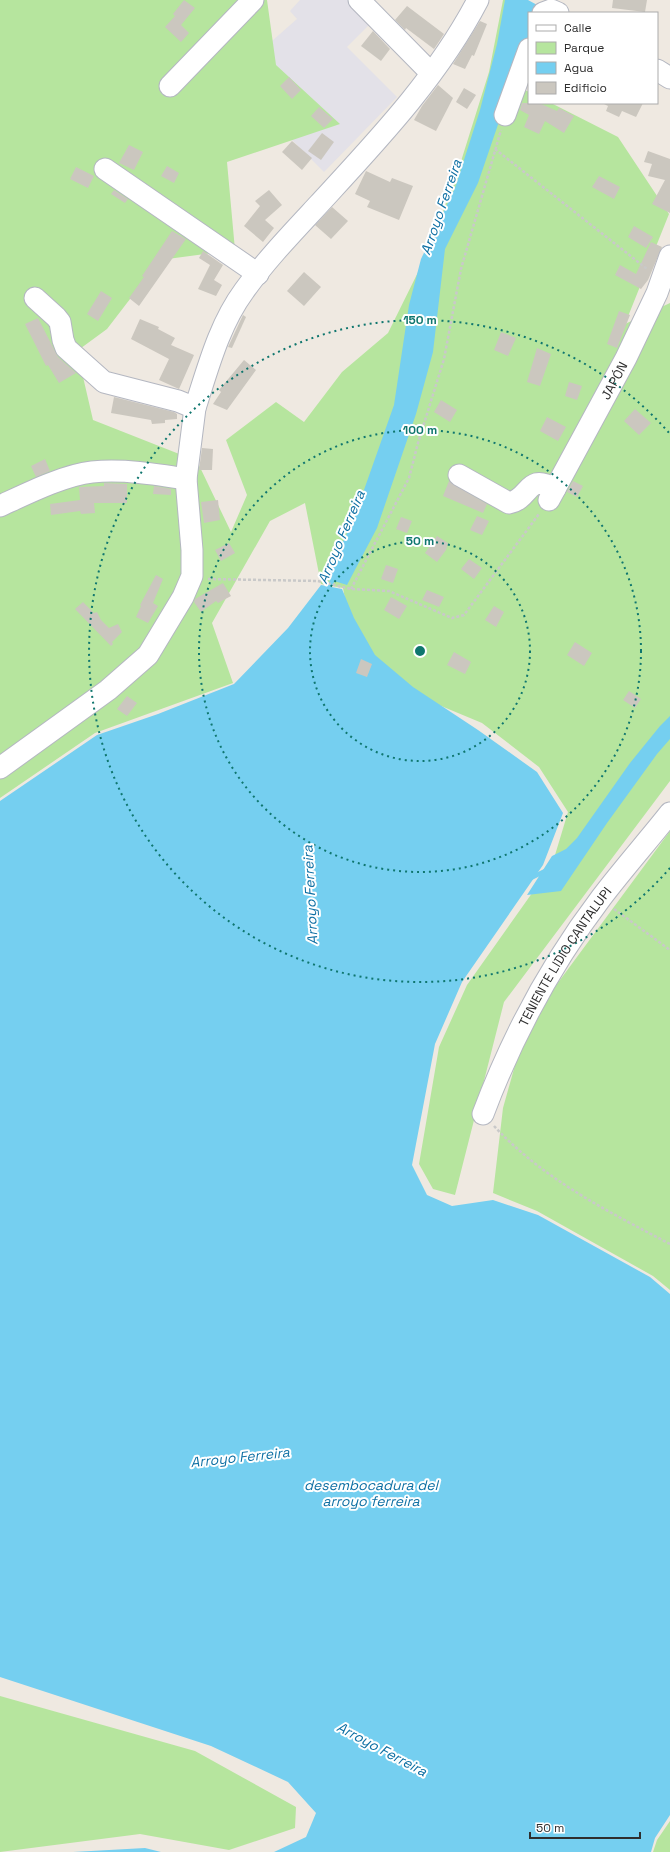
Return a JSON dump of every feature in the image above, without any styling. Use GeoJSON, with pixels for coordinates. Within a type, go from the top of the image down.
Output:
{"type":"FeatureCollection","features":[{"type":"Feature","properties":{"kind":"street"},"geometry":{"type":"LineString","coordinates":[[170,86],[253,0]]}},
{"type":"Feature","properties":{"kind":"street"},"geometry":{"type":"LineString","coordinates":[[358,0],[431,73]]}},
{"type":"Feature","properties":{"kind":"street"},"geometry":{"type":"LineString","coordinates":[[0,768],[108,690],[148,655],[182,597],[192,576],[192,550],[186,478],[196,408],[226,321],[244,291],[284,242],[388,130],[431,73],[465,24],[478,0]]}},
{"type":"Feature","properties":{"kind":"street"},"geometry":{"type":"LineString","coordinates":[[546,12],[551,10],[556,12]]}},
{"type":"Feature","properties":{"kind":"street"},"geometry":{"type":"LineString","coordinates":[[505,115],[528,52]]}},
{"type":"Feature","properties":{"kind":"street"},"geometry":{"type":"LineString","coordinates":[[658,71],[670,78]]}},
{"type":"Feature","properties":{"kind":"street"},"geometry":{"type":"LineString","coordinates":[[104,169],[258,274]]}},
{"type":"Feature","properties":{"kind":"street","name":"JAPÓN"},"geometry":{"type":"LineString","coordinates":[[552,495],[626,358],[661,281],[670,256]]}},
{"type":"Feature","properties":{"kind":"street"},"geometry":{"type":"LineString","coordinates":[[35,298],[60,322],[66,348],[104,382],[178,401],[196,408]]}},
{"type":"Feature","properties":{"kind":"street"},"geometry":{"type":"LineString","coordinates":[[0,506],[33,491],[90,472],[122,471],[186,478]]}},
{"type":"Feature","properties":{"kind":"street"},"geometry":{"type":"LineString","coordinates":[[459,475],[509,503],[516,502],[534,484],[544,483],[552,495]]}},
{"type":"Feature","properties":{"kind":"street","name":"TENIENTE LIDIO CANTALUPI"},"geometry":{"type":"LineString","coordinates":[[483,1114],[511,1045],[554,969],[600,899],[670,814]]}},
{"type":"Feature","properties":{"kind":"path"},"geometry":{"type":"LineString","coordinates":[[351,589],[409,478],[418,443],[444,359],[462,269],[505,115]]}},
{"type":"Feature","properties":{"kind":"path"},"geometry":{"type":"LineString","coordinates":[[495,149],[661,281]]}},
{"type":"Feature","properties":{"kind":"path"},"geometry":{"type":"LineString","coordinates":[[192,576],[211,580],[318,581],[351,589],[389,591],[452,618],[464,615],[552,495]]}},
{"type":"Feature","properties":{"kind":"path"},"geometry":{"type":"LineString","coordinates":[[600,899],[670,950]]}},
{"type":"Feature","properties":{"kind":"path"},"geometry":{"type":"LineString","coordinates":[[483,1114],[513,1147],[577,1194],[670,1244]]}},
{"type":"Feature","properties":{"kind":"shaded area"},"geometry":{"type":"Polygon","coordinates":[[[300,0],[352,0],[373,21],[347,47],[397,97],[324,172],[258,106],[272,41],[297,19],[290,11],[300,0]]]}},
{"type":"Feature","properties":{"kind":"green space"},"geometry":{"type":"Polygon","coordinates":[[[0,0],[267,0],[276,65],[340,124],[227,162],[235,250],[160,260],[107,329],[77,351],[93,420],[197,461],[231,532],[247,495],[226,440],[276,402],[304,422],[342,372],[388,333],[427,254],[457,174],[489,72],[503,0],[526,0],[525,90],[528,92],[528,104],[553,104],[618,137],[669,214],[625,324],[670,303],[670,781],[504,1002],[455,1195],[433,1189],[419,1164],[439,1047],[467,985],[552,865],[568,812],[539,767],[482,723],[410,693],[371,665],[349,621],[343,588],[321,584],[305,503],[270,521],[212,623],[233,683],[95,733],[0,798],[0,0]]]}},
{"type":"Feature","properties":{"kind":"green space"},"geometry":{"type":"Polygon","coordinates":[[[670,831],[670,1290],[653,1276],[537,1211],[493,1193],[503,1108],[526,1026],[670,831]]]}},
{"type":"Feature","properties":{"kind":"green space"},"geometry":{"type":"Polygon","coordinates":[[[0,1696],[195,1751],[296,1807],[295,1828],[229,1850],[140,1834],[0,1852],[0,1696]]]}},
{"type":"Feature","properties":{"kind":"green space"},"geometry":{"type":"Polygon","coordinates":[[[670,1821],[670,1852],[653,1852],[657,1840],[670,1821]]]}},
{"type":"Feature","properties":{"kind":"water"},"geometry":{"type":"Polygon","coordinates":[[[505,0],[528,0],[539,6],[537,12],[528,12],[528,37],[478,183],[445,249],[433,352],[416,414],[377,528],[347,585],[325,578],[353,521],[394,405],[409,305],[421,259],[455,188],[480,110],[497,44],[505,0]]]}},
{"type":"Feature","properties":{"kind":"water","name":"desembocadura del arroyo ferreira"},"geometry":{"type":"Polygon","coordinates":[[[321,585],[342,589],[354,618],[375,655],[413,687],[478,730],[537,772],[563,813],[543,865],[462,982],[435,1044],[412,1165],[427,1195],[452,1206],[493,1200],[538,1215],[650,1277],[670,1294],[670,1815],[655,1838],[651,1852],[274,1852],[306,1837],[316,1813],[288,1782],[211,1746],[0,1677],[0,801],[97,735],[158,714],[234,684],[288,628],[321,585]]]}},
{"type":"Feature","properties":{"kind":"water"},"geometry":{"type":"Polygon","coordinates":[[[670,716],[670,739],[657,754],[607,823],[561,891],[527,895],[552,856],[566,849],[577,838],[630,763],[670,716]]]}},
{"type":"Feature","properties":{"kind":"water"},"geometry":{"type":"Polygon","coordinates":[[[145,1848],[161,1852],[73,1852],[145,1848]]]}},
{"type":"Feature","properties":{"kind":"building"},"geometry":{"type":"Polygon","coordinates":[[[184,0],[195,8],[181,25],[189,33],[181,42],[165,27],[175,16],[173,14],[184,0]]]}},
{"type":"Feature","properties":{"kind":"building"},"geometry":{"type":"Polygon","coordinates":[[[613,0],[647,0],[645,12],[612,8],[613,0]]]}},
{"type":"Feature","properties":{"kind":"building"},"geometry":{"type":"Polygon","coordinates":[[[407,6],[444,34],[434,49],[406,28],[405,30],[395,20],[407,6]]]}},
{"type":"Feature","properties":{"kind":"building"},"geometry":{"type":"Polygon","coordinates":[[[480,21],[487,24],[474,56],[472,55],[465,69],[453,64],[480,21]]]}},
{"type":"Feature","properties":{"kind":"building"},"geometry":{"type":"Polygon","coordinates":[[[373,31],[390,49],[381,61],[361,46],[373,31]]]}},
{"type":"Feature","properties":{"kind":"building"},"geometry":{"type":"Polygon","coordinates":[[[289,77],[301,90],[292,99],[280,86],[289,77]]]}},
{"type":"Feature","properties":{"kind":"building"},"geometry":{"type":"Polygon","coordinates":[[[438,85],[453,98],[436,131],[414,120],[422,106],[438,85]]]}},
{"type":"Feature","properties":{"kind":"building"},"geometry":{"type":"Polygon","coordinates":[[[464,88],[476,95],[467,109],[456,102],[464,88]]]}},
{"type":"Feature","properties":{"kind":"building"},"geometry":{"type":"Polygon","coordinates":[[[522,103],[541,104],[557,111],[559,108],[574,116],[564,133],[545,121],[539,134],[524,127],[529,115],[520,110],[522,103]]]}},
{"type":"Feature","properties":{"kind":"building"},"geometry":{"type":"Polygon","coordinates":[[[604,104],[642,104],[636,117],[622,111],[619,117],[606,111],[608,106],[604,104]]]}},
{"type":"Feature","properties":{"kind":"building"},"geometry":{"type":"Polygon","coordinates":[[[319,107],[333,119],[324,128],[311,116],[319,107]]]}},
{"type":"Feature","properties":{"kind":"building"},"geometry":{"type":"Polygon","coordinates":[[[322,133],[334,142],[321,160],[308,151],[322,133]]]}},
{"type":"Feature","properties":{"kind":"building"},"geometry":{"type":"Polygon","coordinates":[[[292,141],[312,158],[302,170],[282,152],[292,141]]]}},
{"type":"Feature","properties":{"kind":"building"},"geometry":{"type":"Polygon","coordinates":[[[129,145],[143,152],[134,170],[119,163],[129,145]]]}},
{"type":"Feature","properties":{"kind":"building"},"geometry":{"type":"Polygon","coordinates":[[[648,151],[670,159],[670,213],[652,204],[665,180],[648,176],[652,164],[644,162],[648,151]]]}},
{"type":"Feature","properties":{"kind":"building"},"geometry":{"type":"Polygon","coordinates":[[[167,166],[179,173],[174,183],[161,176],[167,166]]]}},
{"type":"Feature","properties":{"kind":"building"},"geometry":{"type":"Polygon","coordinates":[[[76,167],[94,176],[88,188],[70,179],[76,167]]]}},
{"type":"Feature","properties":{"kind":"building"},"geometry":{"type":"Polygon","coordinates":[[[366,171],[390,182],[392,178],[413,186],[399,220],[367,207],[370,201],[355,194],[366,171]]]}},
{"type":"Feature","properties":{"kind":"building"},"geometry":{"type":"Polygon","coordinates":[[[599,176],[620,187],[614,199],[592,187],[599,176]]]}},
{"type":"Feature","properties":{"kind":"building"},"geometry":{"type":"Polygon","coordinates":[[[114,190],[128,199],[125,203],[111,194],[114,190]]]}},
{"type":"Feature","properties":{"kind":"building"},"geometry":{"type":"Polygon","coordinates":[[[269,190],[282,205],[265,220],[274,228],[263,242],[244,226],[260,206],[255,201],[269,190]]]}},
{"type":"Feature","properties":{"kind":"building"},"geometry":{"type":"Polygon","coordinates":[[[332,207],[348,221],[331,239],[315,225],[332,207]]]}},
{"type":"Feature","properties":{"kind":"building"},"geometry":{"type":"Polygon","coordinates":[[[634,226],[653,237],[646,248],[628,237],[634,226]]]}},
{"type":"Feature","properties":{"kind":"building"},"geometry":{"type":"Polygon","coordinates":[[[172,231],[186,239],[139,306],[129,298],[144,277],[142,276],[172,231]]]}},
{"type":"Feature","properties":{"kind":"building"},"geometry":{"type":"Polygon","coordinates":[[[651,242],[662,247],[648,280],[641,289],[615,275],[620,265],[636,274],[651,242]]]}},
{"type":"Feature","properties":{"kind":"building"},"geometry":{"type":"Polygon","coordinates":[[[203,251],[223,265],[214,280],[222,285],[216,296],[198,289],[210,265],[199,258],[203,251]]]}},
{"type":"Feature","properties":{"kind":"building"},"geometry":{"type":"Polygon","coordinates":[[[304,272],[321,287],[304,306],[287,291],[304,272]]]}},
{"type":"Feature","properties":{"kind":"building"},"geometry":{"type":"Polygon","coordinates":[[[101,291],[112,298],[98,321],[87,314],[101,291]]]}},
{"type":"Feature","properties":{"kind":"building"},"geometry":{"type":"Polygon","coordinates":[[[619,311],[630,315],[617,348],[607,344],[619,311]]]}},
{"type":"Feature","properties":{"kind":"building"},"geometry":{"type":"Polygon","coordinates":[[[243,315],[246,317],[232,348],[228,347],[243,315]]]}},
{"type":"Feature","properties":{"kind":"building"},"geometry":{"type":"Polygon","coordinates":[[[38,318],[58,357],[76,373],[59,383],[48,365],[46,366],[25,324],[38,318]]]}},
{"type":"Feature","properties":{"kind":"building"},"geometry":{"type":"Polygon","coordinates":[[[140,319],[159,327],[158,329],[175,338],[171,345],[194,355],[179,389],[159,380],[169,359],[131,339],[140,319]]]}},
{"type":"Feature","properties":{"kind":"building"},"geometry":{"type":"Polygon","coordinates":[[[501,332],[516,338],[508,356],[494,350],[501,332]]]}},
{"type":"Feature","properties":{"kind":"building"},"geometry":{"type":"Polygon","coordinates":[[[537,348],[551,354],[540,386],[527,382],[537,348]]]}},
{"type":"Feature","properties":{"kind":"building"},"geometry":{"type":"Polygon","coordinates":[[[244,360],[256,370],[227,410],[213,404],[221,392],[219,390],[244,360]]]}},
{"type":"Feature","properties":{"kind":"building"},"geometry":{"type":"Polygon","coordinates":[[[569,382],[582,386],[577,400],[565,396],[569,382]]]}},
{"type":"Feature","properties":{"kind":"building"},"geometry":{"type":"Polygon","coordinates":[[[114,397],[174,412],[177,414],[177,419],[165,420],[165,423],[152,424],[151,420],[111,413],[114,397]]]}},
{"type":"Feature","properties":{"kind":"building"},"geometry":{"type":"Polygon","coordinates":[[[441,400],[457,410],[450,422],[434,412],[441,400]]]}},
{"type":"Feature","properties":{"kind":"building"},"geometry":{"type":"Polygon","coordinates":[[[635,409],[651,423],[639,435],[624,421],[635,409]]]}},
{"type":"Feature","properties":{"kind":"building"},"geometry":{"type":"Polygon","coordinates":[[[547,417],[566,427],[558,441],[540,431],[547,417]]]}},
{"type":"Feature","properties":{"kind":"building"},"geometry":{"type":"Polygon","coordinates":[[[202,448],[213,449],[212,470],[199,470],[202,448]]]}},
{"type":"Feature","properties":{"kind":"building"},"geometry":{"type":"Polygon","coordinates":[[[45,459],[50,471],[36,477],[31,466],[45,459]]]}},
{"type":"Feature","properties":{"kind":"building"},"geometry":{"type":"Polygon","coordinates":[[[449,481],[487,504],[483,513],[443,496],[449,481]]]}},
{"type":"Feature","properties":{"kind":"building"},"geometry":{"type":"Polygon","coordinates":[[[573,481],[583,486],[577,497],[567,492],[573,481]]]}},
{"type":"Feature","properties":{"kind":"building"},"geometry":{"type":"Polygon","coordinates":[[[104,483],[127,484],[127,503],[94,503],[95,513],[81,514],[80,511],[51,515],[50,504],[80,500],[79,487],[104,486],[104,483]]]}},
{"type":"Feature","properties":{"kind":"building"},"geometry":{"type":"Polygon","coordinates":[[[154,486],[171,489],[171,495],[153,494],[154,486]]]}},
{"type":"Feature","properties":{"kind":"building"},"geometry":{"type":"Polygon","coordinates":[[[218,500],[220,520],[204,523],[201,502],[218,500]]]}},
{"type":"Feature","properties":{"kind":"building"},"geometry":{"type":"Polygon","coordinates":[[[477,516],[489,521],[482,535],[470,530],[477,516]]]}},
{"type":"Feature","properties":{"kind":"building"},"geometry":{"type":"Polygon","coordinates":[[[401,517],[412,521],[407,533],[396,529],[401,517]]]}},
{"type":"Feature","properties":{"kind":"building"},"geometry":{"type":"Polygon","coordinates":[[[437,536],[448,543],[446,550],[437,562],[425,553],[437,536]]]}},
{"type":"Feature","properties":{"kind":"building"},"geometry":{"type":"Polygon","coordinates":[[[229,543],[235,553],[221,561],[215,550],[229,543]]]}},
{"type":"Feature","properties":{"kind":"building"},"geometry":{"type":"Polygon","coordinates":[[[469,559],[482,568],[474,579],[461,569],[469,559]]]}},
{"type":"Feature","properties":{"kind":"building"},"geometry":{"type":"Polygon","coordinates":[[[386,565],[398,569],[393,583],[381,579],[386,565]]]}},
{"type":"Feature","properties":{"kind":"building"},"geometry":{"type":"Polygon","coordinates":[[[156,575],[163,579],[153,603],[158,606],[148,623],[136,617],[141,606],[140,605],[156,575]]]}},
{"type":"Feature","properties":{"kind":"building"},"geometry":{"type":"Polygon","coordinates":[[[223,583],[231,596],[218,603],[216,601],[201,612],[194,602],[195,599],[223,583]]]}},
{"type":"Feature","properties":{"kind":"building"},"geometry":{"type":"Polygon","coordinates":[[[427,590],[444,597],[439,607],[422,600],[427,590]]]}},
{"type":"Feature","properties":{"kind":"building"},"geometry":{"type":"Polygon","coordinates":[[[391,597],[407,606],[399,619],[384,610],[391,597]]]}},
{"type":"Feature","properties":{"kind":"building"},"geometry":{"type":"Polygon","coordinates":[[[83,602],[94,613],[97,612],[101,620],[109,628],[118,624],[122,632],[112,642],[113,644],[111,646],[75,609],[83,602]]]}},
{"type":"Feature","properties":{"kind":"building"},"geometry":{"type":"Polygon","coordinates":[[[494,606],[504,612],[496,627],[485,620],[494,606]]]}},
{"type":"Feature","properties":{"kind":"building"},"geometry":{"type":"Polygon","coordinates":[[[575,642],[592,653],[584,666],[567,655],[575,642]]]}},
{"type":"Feature","properties":{"kind":"building"},"geometry":{"type":"Polygon","coordinates":[[[454,652],[471,662],[465,674],[447,665],[454,652]]]}},
{"type":"Feature","properties":{"kind":"building"},"geometry":{"type":"Polygon","coordinates":[[[361,659],[372,664],[367,677],[356,673],[361,659]]]}},
{"type":"Feature","properties":{"kind":"building"},"geometry":{"type":"Polygon","coordinates":[[[629,691],[641,699],[635,708],[623,700],[629,691]]]}},
{"type":"Feature","properties":{"kind":"building"},"geometry":{"type":"Polygon","coordinates":[[[127,696],[137,703],[127,716],[117,709],[127,696]]]}},
{"type":"Feature","properties":{"kind":"waterway","name":"Arroyo Ferreira"},"geometry":{"type":"LineString","coordinates":[[329,591],[329,587],[335,576]]}},
{"type":"Feature","properties":{"kind":"waterway"},"geometry":{"type":"LineString","coordinates":[[531,878],[545,871]]}}]}
